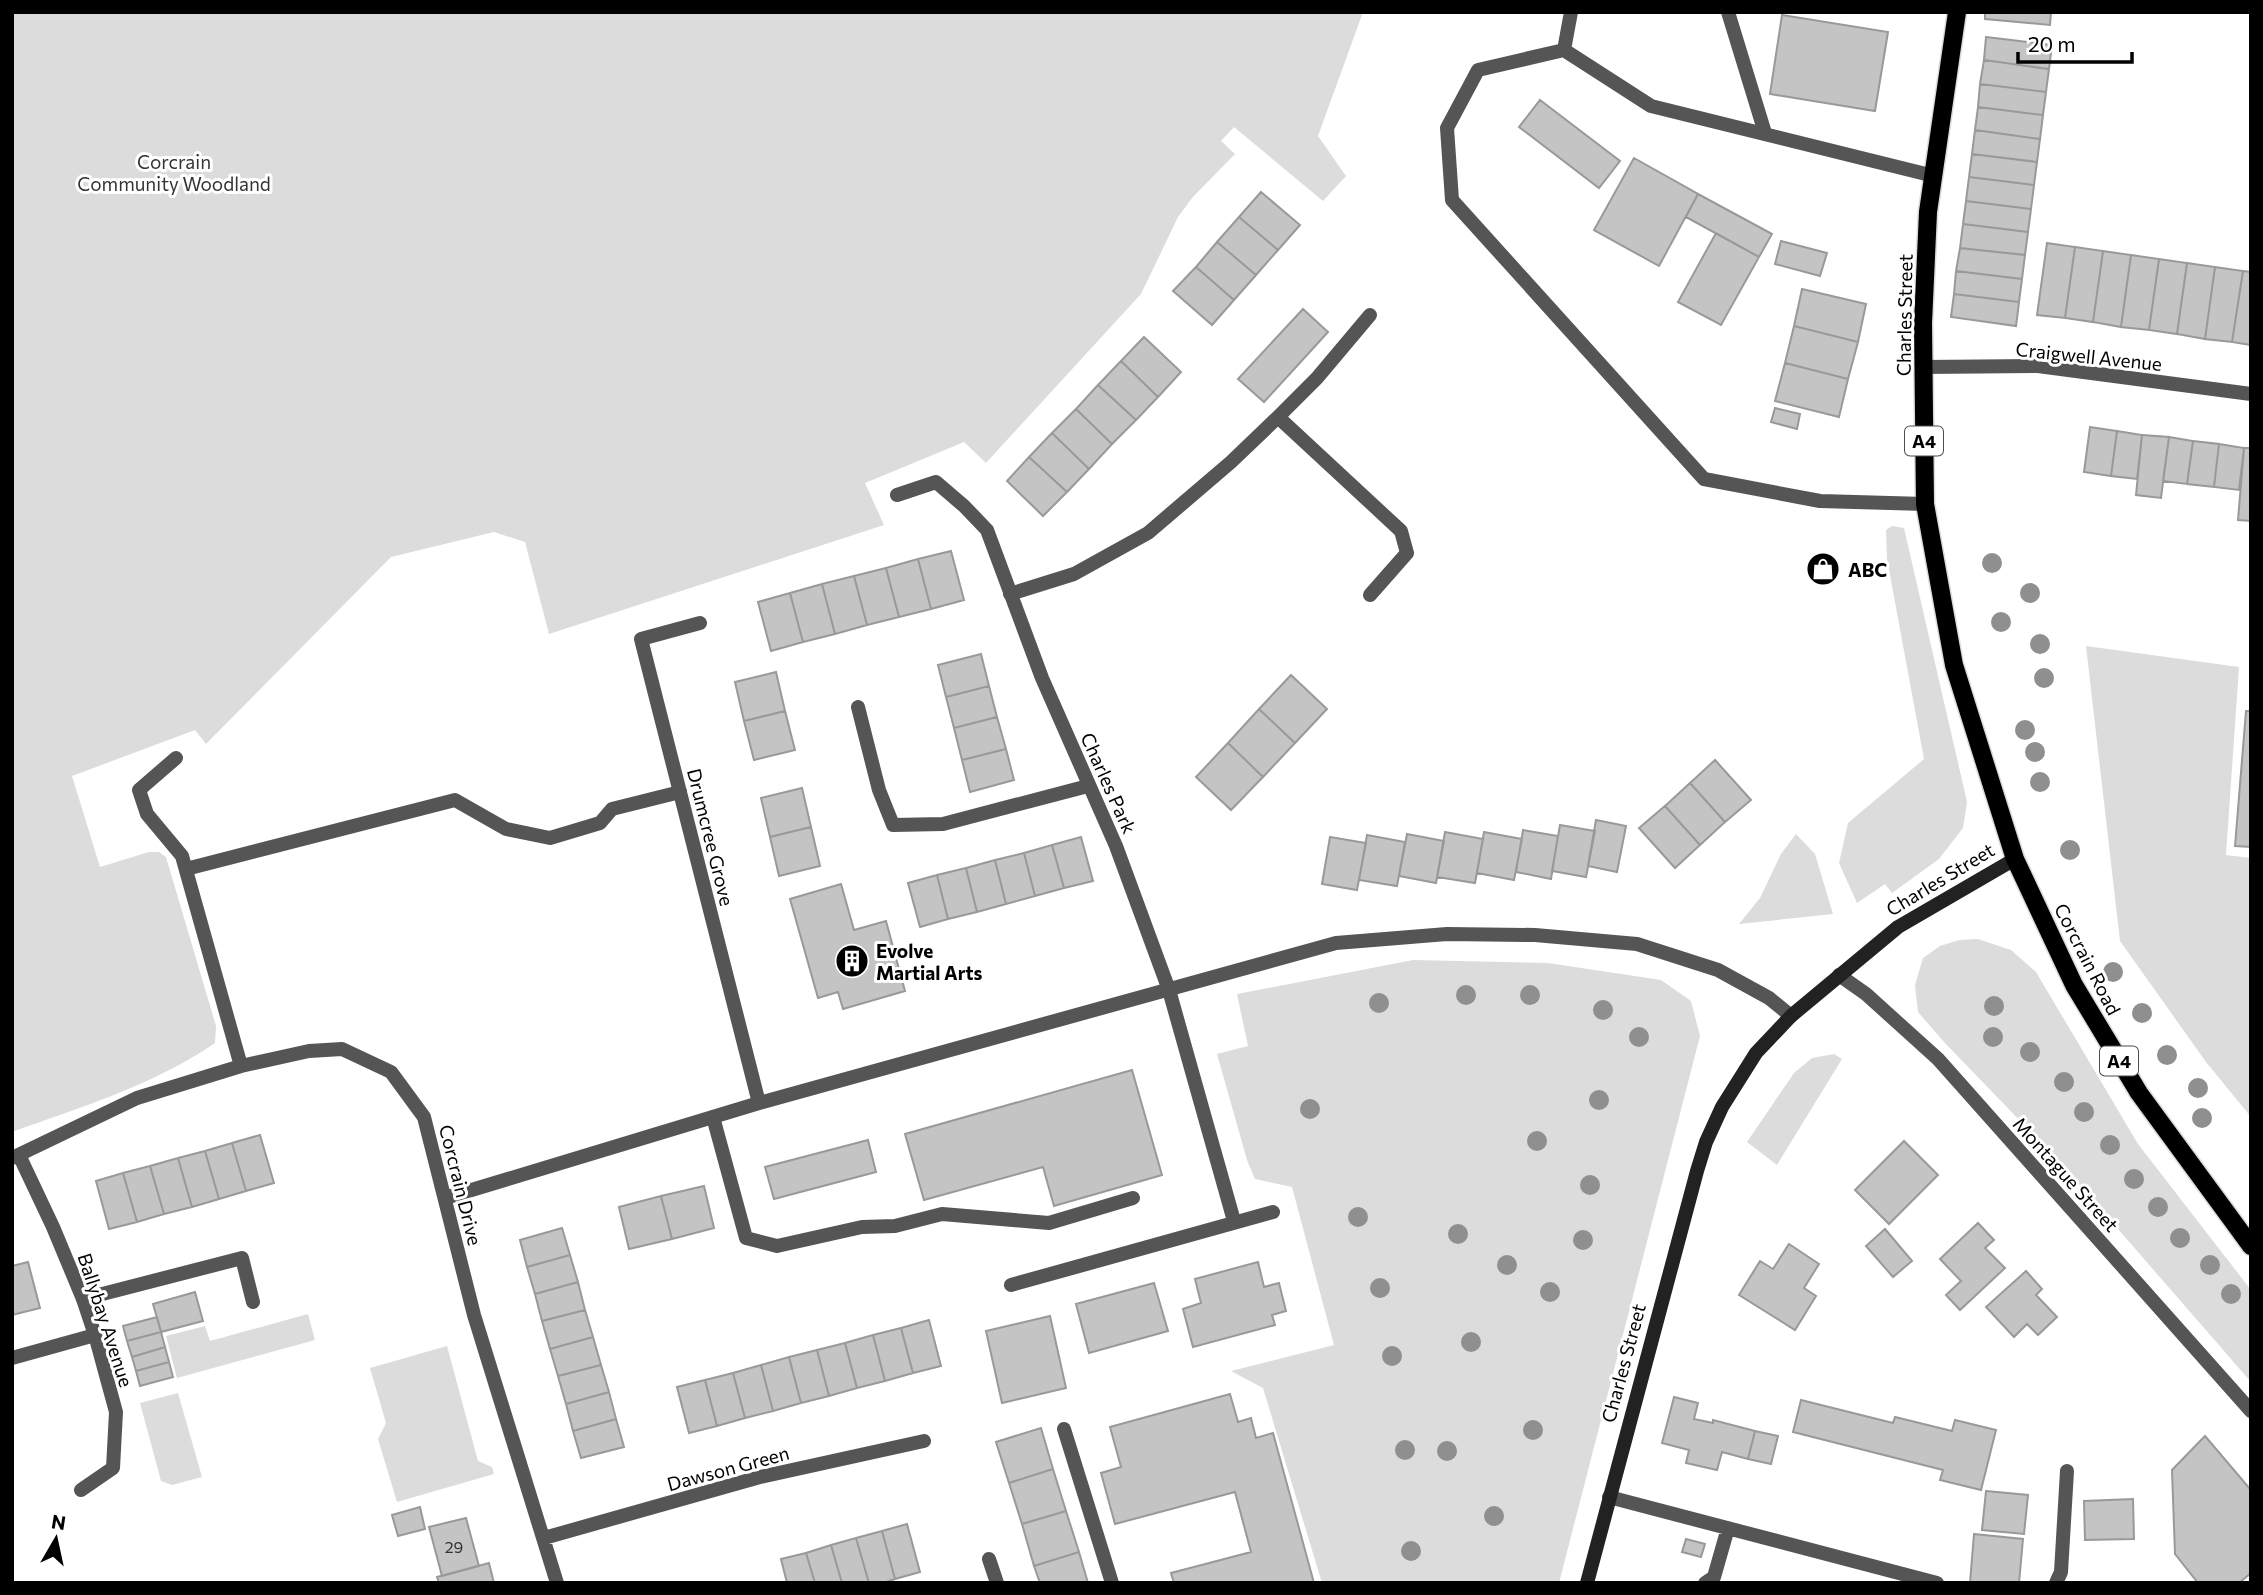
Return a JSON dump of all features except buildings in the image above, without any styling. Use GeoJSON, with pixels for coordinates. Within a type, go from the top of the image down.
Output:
{"type":"FeatureCollection","features":[{"type":"Feature","properties":{"kind":"main road","name":"Charles Street"},"geometry":{"type":"LineString","coordinates":[[1957,12],[1928,212],[1923,367],[1925,504],[1954,665],[2015,859]]}},
{"type":"Feature","properties":{"kind":"main road","name":"Corcrain Road"},"geometry":{"type":"LineString","coordinates":[[2015,859],[2074,985],[2139,1093],[2251,1246]]}},
{"type":"Feature","properties":{"kind":"street"},"geometry":{"type":"LineString","coordinates":[[1564,50],[1571,12]]}},
{"type":"Feature","properties":{"kind":"street"},"geometry":{"type":"LineString","coordinates":[[1728,12],[1765,133]]}},
{"type":"Feature","properties":{"kind":"street"},"geometry":{"type":"LineString","coordinates":[[1925,504],[1820,501],[1704,479],[1452,200],[1447,128],[1478,70],[1564,50],[1651,106],[1934,176]]}},
{"type":"Feature","properties":{"kind":"street"},"geometry":{"type":"LineString","coordinates":[[1010,594],[1074,574],[1148,533],[1231,462],[1317,379],[1370,315]]}},
{"type":"Feature","properties":{"kind":"street","name":"Craigwell Avenue"},"geometry":{"type":"LineString","coordinates":[[1923,367],[2038,366],[2251,394]]}},
{"type":"Feature","properties":{"kind":"street"},"geometry":{"type":"LineString","coordinates":[[1278,417],[1401,531],[1407,553],[1370,595]]}},
{"type":"Feature","properties":{"kind":"street","name":"Charles Park"},"geometry":{"type":"LineString","coordinates":[[897,495],[936,482],[987,530],[1042,678],[1116,846],[1169,990],[1234,1221]]}},
{"type":"Feature","properties":{"kind":"street","name":"Drumcree Grove"},"geometry":{"type":"LineString","coordinates":[[700,623],[641,639],[759,1103]]}},
{"type":"Feature","properties":{"kind":"street"},"geometry":{"type":"LineString","coordinates":[[858,707],[879,790],[893,825],[943,824],[1088,786]]}},
{"type":"Feature","properties":{"kind":"street"},"geometry":{"type":"LineString","coordinates":[[176,758],[139,790],[147,814],[182,856],[241,1066]]}},
{"type":"Feature","properties":{"kind":"street"},"geometry":{"type":"LineString","coordinates":[[186,869],[455,800],[506,829],[550,838],[600,823],[612,808],[680,792]]}},
{"type":"Feature","properties":{"kind":"street","name":"Charles Street"},"geometry":{"type":"LineString","coordinates":[[1587,1583],[1672,1259],[1706,1142],[1722,1107],[1756,1054],[1791,1016],[1839,975],[1898,927],[2015,859]]}},
{"type":"Feature","properties":{"kind":"street"},"geometry":{"type":"LineString","coordinates":[[444,1198],[713,1116],[1336,943],[1447,934],[1535,935],[1637,944],[1718,970],[1769,998],[1791,1016]]}},
{"type":"Feature","properties":{"kind":"street","name":"Montague Street"},"geometry":{"type":"LineString","coordinates":[[1839,975],[1866,994],[1938,1059],[2251,1411]]}},
{"type":"Feature","properties":{"kind":"street","name":"Corcrain Drive"},"geometry":{"type":"LineString","coordinates":[[15,1157],[137,1098],[241,1066],[309,1051],[342,1049],[391,1072],[424,1117],[474,1315],[557,1583]]}},
{"type":"Feature","properties":{"kind":"street"},"geometry":{"type":"LineString","coordinates":[[713,1116],[746,1238],[777,1246],[862,1227],[895,1226],[942,1214],[1049,1223],[1133,1198]]}},
{"type":"Feature","properties":{"kind":"street","name":"Ballybay Avenue"},"geometry":{"type":"LineString","coordinates":[[15,1157],[53,1227],[83,1299],[116,1412],[113,1468],[81,1490]]}},
{"type":"Feature","properties":{"kind":"street"},"geometry":{"type":"LineString","coordinates":[[1011,1285],[1273,1212]]}},
{"type":"Feature","properties":{"kind":"street"},"geometry":{"type":"LineString","coordinates":[[83,1299],[242,1258],[253,1302]]}},
{"type":"Feature","properties":{"kind":"street"},"geometry":{"type":"LineString","coordinates":[[12,1358],[94,1335]]}},
{"type":"Feature","properties":{"kind":"street"},"geometry":{"type":"LineString","coordinates":[[1064,1429],[1112,1583]]}},
{"type":"Feature","properties":{"kind":"street","name":"Dawson Green"},"geometry":{"type":"LineString","coordinates":[[544,1538],[760,1477],[924,1441]]}},
{"type":"Feature","properties":{"kind":"street"},"geometry":{"type":"LineString","coordinates":[[2056,1583],[2061,1572],[2067,1471]]}},
{"type":"Feature","properties":{"kind":"street"},"geometry":{"type":"LineString","coordinates":[[1609,1497],[1937,1583]]}},
{"type":"Feature","properties":{"kind":"street"},"geometry":{"type":"LineString","coordinates":[[1706,1583],[1714,1577],[1728,1528]]}},
{"type":"Feature","properties":{"kind":"street"},"geometry":{"type":"LineString","coordinates":[[989,1559],[996,1583]]}},
{"type":"Feature","properties":{"kind":"green space","name":"Corcrain Community Woodland"},"geometry":{"type":"Polygon","coordinates":[[[12,12],[1363,12],[1318,136],[1346,176],[1323,201],[1234,127],[1221,141],[1235,154],[1192,198],[1178,217],[1141,294],[986,463],[964,442],[865,483],[884,525],[549,634],[525,542],[494,532],[391,557],[206,744],[195,730],[72,776],[100,867],[149,852],[159,852],[166,857],[216,1026],[215,1043],[192,1058],[142,1083],[12,1132],[12,12]]]}},
{"type":"Feature","properties":{"kind":"green space"},"geometry":{"type":"Polygon","coordinates":[[[1892,526],[1904,528],[1967,802],[1963,828],[1939,859],[1892,893],[1885,884],[1857,903],[1839,863],[1848,823],[1924,759],[1887,559],[1886,530],[1892,526]]]}},
{"type":"Feature","properties":{"kind":"green space"},"geometry":{"type":"Polygon","coordinates":[[[2086,646],[2239,667],[2226,855],[2251,858],[2251,1117],[2206,1062],[2120,941],[2086,646]]]}},
{"type":"Feature","properties":{"kind":"green space"},"geometry":{"type":"Polygon","coordinates":[[[1796,834],[1815,854],[1833,914],[1739,924],[1760,898],[1781,854],[1796,834]]]}},
{"type":"Feature","properties":{"kind":"green space"},"geometry":{"type":"Polygon","coordinates":[[[1978,939],[2011,950],[2036,972],[2138,1144],[2251,1290],[2251,1382],[2058,1160],[1918,1012],[1915,985],[1923,958],[1940,946],[1959,940],[1978,939]]]}},
{"type":"Feature","properties":{"kind":"green space"},"geometry":{"type":"Polygon","coordinates":[[[1413,960],[1548,963],[1661,980],[1691,1001],[1700,1036],[1559,1583],[1322,1583],[1263,1388],[1231,1371],[1334,1345],[1292,1187],[1255,1179],[1247,1160],[1217,1054],[1248,1046],[1237,994],[1413,960]]]}},
{"type":"Feature","properties":{"kind":"green space"},"geometry":{"type":"Polygon","coordinates":[[[1834,1054],[1842,1059],[1777,1165],[1747,1142],[1794,1073],[1812,1058],[1834,1054]]]}},
{"type":"Feature","properties":{"kind":"green space"},"geometry":{"type":"Polygon","coordinates":[[[308,1314],[315,1340],[177,1378],[166,1336],[205,1326],[210,1341],[308,1314]]]}},
{"type":"Feature","properties":{"kind":"green space"},"geometry":{"type":"Polygon","coordinates":[[[447,1346],[478,1461],[492,1467],[494,1474],[397,1502],[378,1439],[386,1423],[370,1368],[447,1346]]]}},
{"type":"Feature","properties":{"kind":"green space"},"geometry":{"type":"Polygon","coordinates":[[[178,1393],[202,1477],[172,1485],[161,1481],[140,1403],[178,1393]]]}},
{"type":"Feature","properties":{"kind":"place","name":"ABC"},"geometry":{"type":"Point","coordinates":[1823,569]}},
{"type":"Feature","properties":{"kind":"place","name":"Evolve Martial Arts"},"geometry":{"type":"Point","coordinates":[852,961]}}]}
